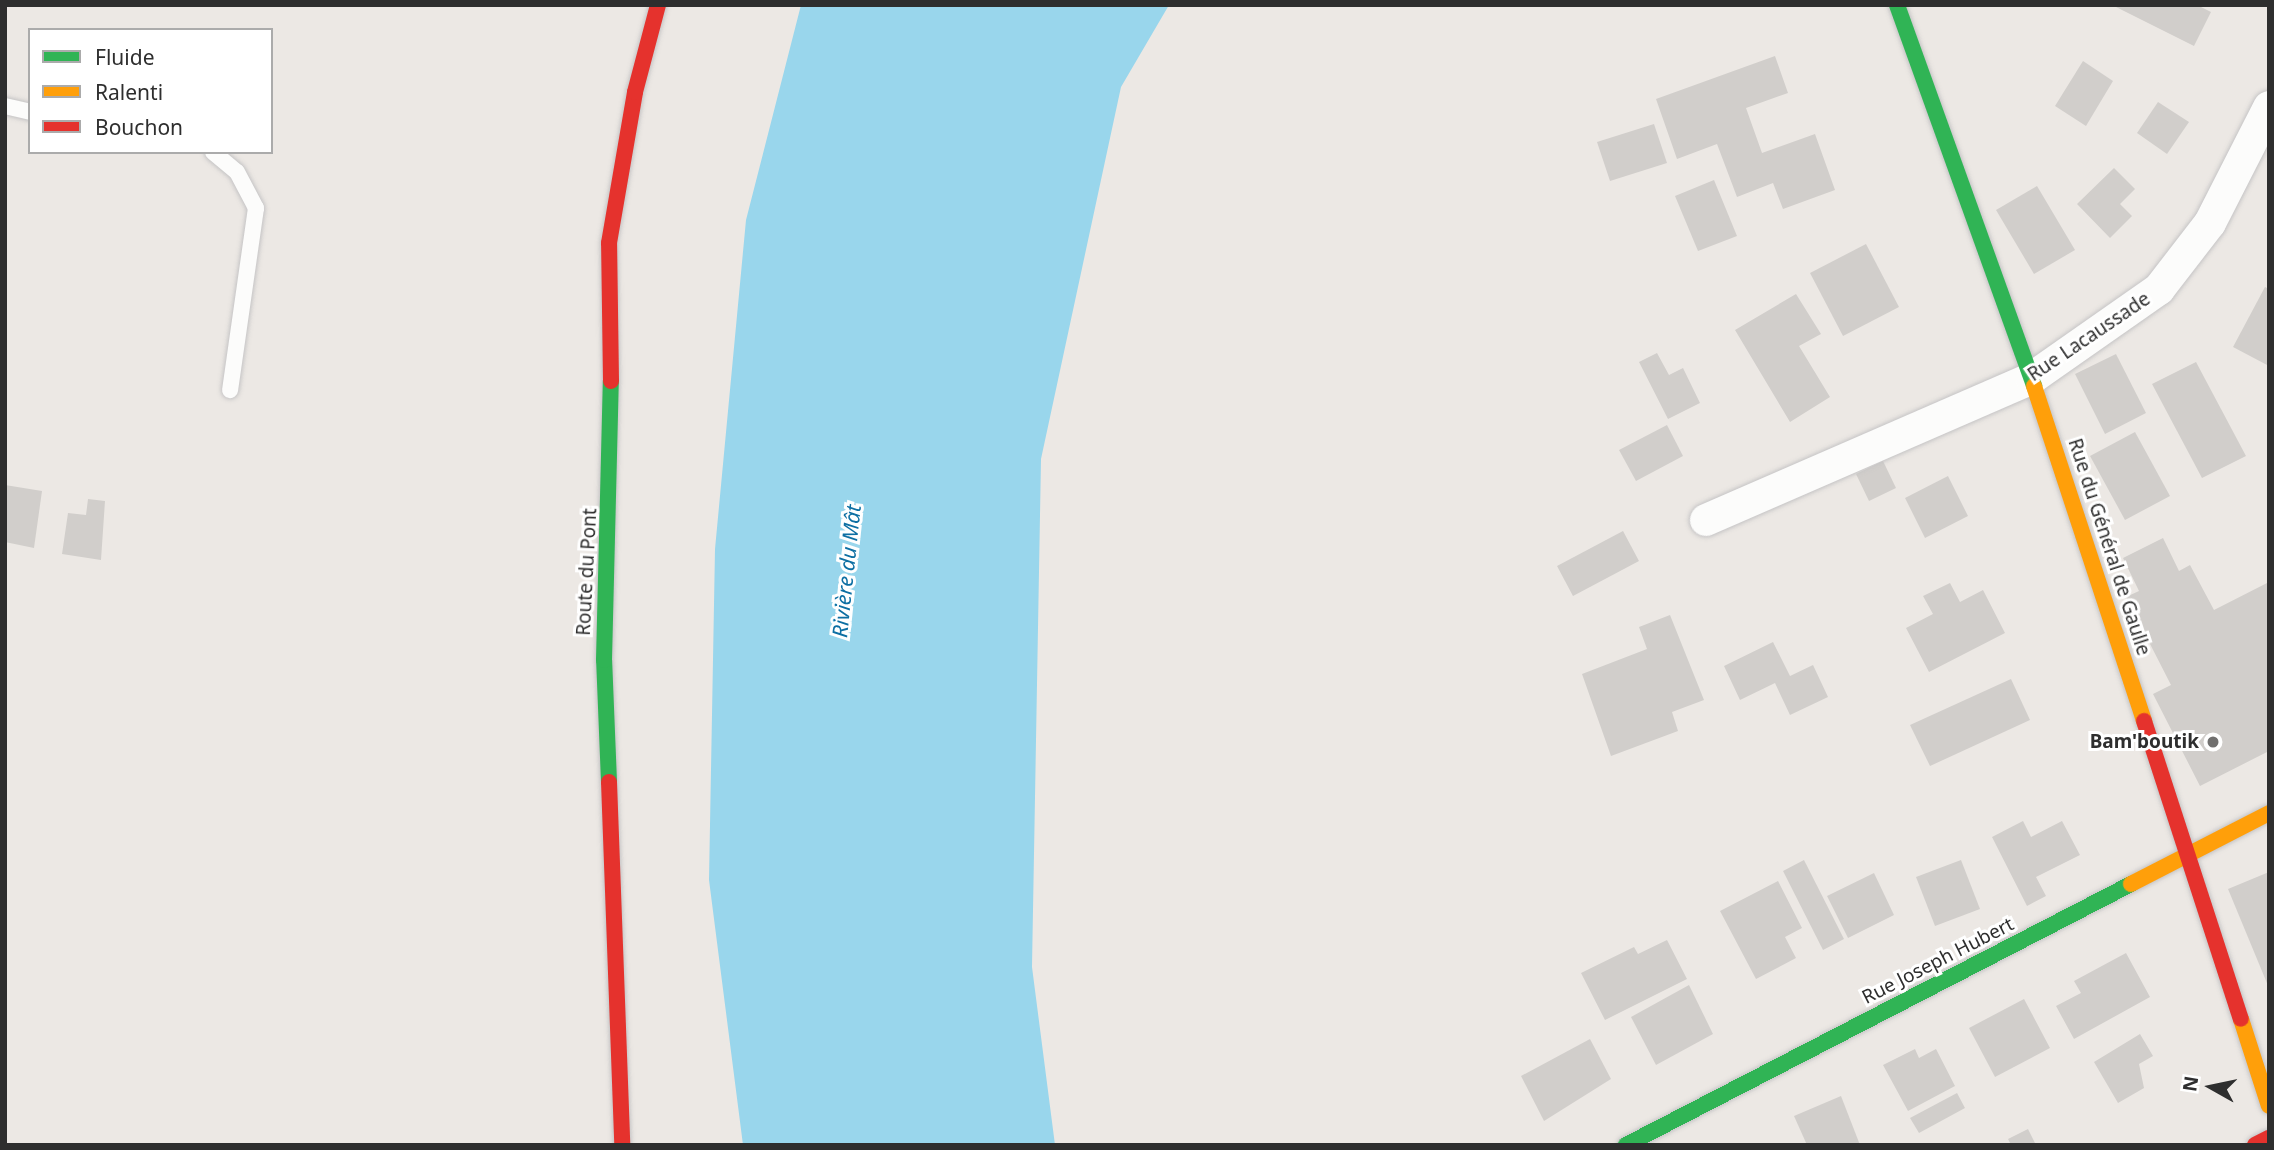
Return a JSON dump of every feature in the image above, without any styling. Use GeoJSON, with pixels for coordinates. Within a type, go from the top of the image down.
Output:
{"type":"FeatureCollection","features":[{"type":"Feature","properties":{"kind":"street","name":"Route du Pont"},"geometry":{"type":"LineString","coordinates":[[622,1145],[604,660],[612,488],[608,243],[635,92],[658,5]]}},
{"type":"Feature","properties":{"kind":"street","name":"Rue du Général de Gaulle"},"geometry":{"type":"LineString","coordinates":[[1897,5],[2032,378],[2269,1106]]}},
{"type":"Feature","properties":{"kind":"street","name":"Rue Lacaussade"},"geometry":{"type":"LineString","coordinates":[[1706,520],[2032,378],[2159,289],[2187,260],[2269,107]]}},
{"type":"Feature","properties":{"kind":"street","name":"Rue Joseph Hubert"},"geometry":{"type":"LineString","coordinates":[[1626,1145],[2269,813]]}},
{"type":"Feature","properties":{"kind":"street"},"geometry":{"type":"LineString","coordinates":[[2255,1145],[2269,1138]]}},
{"type":"Feature","properties":{"kind":"lane"},"geometry":{"type":"LineString","coordinates":[[5,106],[28,111]]}},
{"type":"Feature","properties":{"kind":"lane"},"geometry":{"type":"LineString","coordinates":[[215,154],[237,172],[256,208],[230,390]]}},
{"type":"Feature","properties":{"kind":"water","name":"Rivière du Mât"},"geometry":{"type":"Polygon","coordinates":[[[801,5],[1169,5],[1121,87],[1041,459],[1032,967],[1055,1145],[743,1145],[709,880],[715,549],[746,220],[801,5]]]}},
{"type":"Feature","properties":{"kind":"building"},"geometry":{"type":"Polygon","coordinates":[[[2112,5],[2197,5],[2211,12],[2194,46],[2112,5]]]}},
{"type":"Feature","properties":{"kind":"building"},"geometry":{"type":"Polygon","coordinates":[[[1775,56],[1788,93],[1746,108],[1762,153],[1815,134],[1835,190],[1783,209],[1773,183],[1737,197],[1717,144],[1677,159],[1656,99],[1775,56]]]}},
{"type":"Feature","properties":{"kind":"building"},"geometry":{"type":"Polygon","coordinates":[[[2083,61],[2113,81],[2086,126],[2055,106],[2083,61]]]}},
{"type":"Feature","properties":{"kind":"building"},"geometry":{"type":"Polygon","coordinates":[[[2158,102],[2189,122],[2167,154],[2137,133],[2158,102]]]}},
{"type":"Feature","properties":{"kind":"building"},"geometry":{"type":"Polygon","coordinates":[[[1654,124],[1667,163],[1610,181],[1597,142],[1654,124]]]}},
{"type":"Feature","properties":{"kind":"building"},"geometry":{"type":"Polygon","coordinates":[[[2114,168],[2135,189],[2120,204],[2132,216],[2110,238],[2077,204],[2114,168]]]}},
{"type":"Feature","properties":{"kind":"building"},"geometry":{"type":"Polygon","coordinates":[[[1714,180],[1737,236],[1698,251],[1675,196],[1714,180]]]}},
{"type":"Feature","properties":{"kind":"building"},"geometry":{"type":"Polygon","coordinates":[[[2037,186],[2075,250],[2034,274],[1996,210],[2037,186]]]}},
{"type":"Feature","properties":{"kind":"building"},"geometry":{"type":"Polygon","coordinates":[[[1866,244],[1899,307],[1843,336],[1810,273],[1866,244]]]}},
{"type":"Feature","properties":{"kind":"building"},"geometry":{"type":"Polygon","coordinates":[[[2265,287],[2269,289],[2269,366],[2233,347],[2265,287]]]}},
{"type":"Feature","properties":{"kind":"building"},"geometry":{"type":"Polygon","coordinates":[[[1796,294],[1821,334],[1799,346],[1830,397],[1790,422],[1735,330],[1796,294]]]}},
{"type":"Feature","properties":{"kind":"building"},"geometry":{"type":"Polygon","coordinates":[[[1657,353],[1669,375],[1683,368],[1700,403],[1668,419],[1639,362],[1657,353]]]}},
{"type":"Feature","properties":{"kind":"building"},"geometry":{"type":"Polygon","coordinates":[[[2116,354],[2146,413],[2105,434],[2075,374],[2116,354]]]}},
{"type":"Feature","properties":{"kind":"building"},"geometry":{"type":"Polygon","coordinates":[[[2196,362],[2246,456],[2202,478],[2152,384],[2196,362]]]}},
{"type":"Feature","properties":{"kind":"building"},"geometry":{"type":"Polygon","coordinates":[[[1667,425],[1683,456],[1636,481],[1619,450],[1667,425]]]}},
{"type":"Feature","properties":{"kind":"building"},"geometry":{"type":"Polygon","coordinates":[[[2135,432],[2170,496],[2125,520],[2090,456],[2135,432]]]}},
{"type":"Feature","properties":{"kind":"building"},"geometry":{"type":"Polygon","coordinates":[[[1883,461],[1896,488],[1869,501],[1856,474],[1883,461]]]}},
{"type":"Feature","properties":{"kind":"building"},"geometry":{"type":"Polygon","coordinates":[[[1948,476],[1968,516],[1925,538],[1905,498],[1948,476]]]}},
{"type":"Feature","properties":{"kind":"building"},"geometry":{"type":"Polygon","coordinates":[[[5,485],[42,491],[34,548],[5,542],[5,485]]]}},
{"type":"Feature","properties":{"kind":"building"},"geometry":{"type":"Polygon","coordinates":[[[88,499],[105,501],[101,560],[62,554],[68,513],[86,515],[88,499]]]}},
{"type":"Feature","properties":{"kind":"building"},"geometry":{"type":"Polygon","coordinates":[[[1623,531],[1639,561],[1573,596],[1557,566],[1623,531]]]}},
{"type":"Feature","properties":{"kind":"building"},"geometry":{"type":"Polygon","coordinates":[[[2163,538],[2179,571],[2190,565],[2214,610],[2269,582],[2269,751],[2200,786],[2153,694],[2171,685],[2126,597],[2139,591],[2123,558],[2163,538]]]}},
{"type":"Feature","properties":{"kind":"building"},"geometry":{"type":"Polygon","coordinates":[[[1950,583],[1960,602],[1983,590],[2005,633],[1929,672],[1906,628],[1933,614],[1923,596],[1950,583]]]}},
{"type":"Feature","properties":{"kind":"building"},"geometry":{"type":"Polygon","coordinates":[[[1670,615],[1704,700],[1672,712],[1678,731],[1611,756],[1582,674],[1647,649],[1639,627],[1670,615]]]}},
{"type":"Feature","properties":{"kind":"building"},"geometry":{"type":"Polygon","coordinates":[[[1773,642],[1790,676],[1813,665],[1828,697],[1790,715],[1775,683],[1740,700],[1724,666],[1773,642]]]}},
{"type":"Feature","properties":{"kind":"building"},"geometry":{"type":"Polygon","coordinates":[[[2011,679],[2030,720],[1930,766],[1910,725],[2011,679]]]}},
{"type":"Feature","properties":{"kind":"building"},"geometry":{"type":"Polygon","coordinates":[[[2023,821],[2031,837],[2062,821],[2080,855],[2036,877],[2046,896],[2027,906],[1992,837],[2023,821]]]}},
{"type":"Feature","properties":{"kind":"building"},"geometry":{"type":"Polygon","coordinates":[[[1804,860],[1844,939],[1823,950],[1783,871],[1804,860]]]}},
{"type":"Feature","properties":{"kind":"building"},"geometry":{"type":"Polygon","coordinates":[[[1961,860],[1980,909],[1935,926],[1916,877],[1961,860]]]}},
{"type":"Feature","properties":{"kind":"building"},"geometry":{"type":"Polygon","coordinates":[[[2269,872],[2269,988],[2228,889],[2269,872]]]}},
{"type":"Feature","properties":{"kind":"building"},"geometry":{"type":"Polygon","coordinates":[[[1874,873],[1894,915],[1848,938],[1827,896],[1874,873]]]}},
{"type":"Feature","properties":{"kind":"building"},"geometry":{"type":"Polygon","coordinates":[[[1778,881],[1802,928],[1785,937],[1796,958],[1756,979],[1720,911],[1778,881]]]}},
{"type":"Feature","properties":{"kind":"building"},"geometry":{"type":"Polygon","coordinates":[[[1667,940],[1687,979],[1605,1020],[1581,973],[1634,947],[1638,954],[1667,940]]]}},
{"type":"Feature","properties":{"kind":"building"},"geometry":{"type":"Polygon","coordinates":[[[2126,953],[2150,997],[2074,1039],[2056,1006],[2081,993],[2074,981],[2126,953]]]}},
{"type":"Feature","properties":{"kind":"building"},"geometry":{"type":"Polygon","coordinates":[[[1689,985],[1713,1034],[1656,1065],[1631,1017],[1689,985]]]}},
{"type":"Feature","properties":{"kind":"building"},"geometry":{"type":"Polygon","coordinates":[[[2024,999],[2050,1048],[1995,1077],[1969,1028],[2024,999]]]}},
{"type":"Feature","properties":{"kind":"building"},"geometry":{"type":"Polygon","coordinates":[[[2140,1034],[2153,1056],[2139,1064],[2144,1088],[2118,1103],[2094,1062],[2140,1034]]]}},
{"type":"Feature","properties":{"kind":"building"},"geometry":{"type":"Polygon","coordinates":[[[1590,1039],[1611,1079],[1544,1121],[1521,1076],[1590,1039]]]}},
{"type":"Feature","properties":{"kind":"building"},"geometry":{"type":"Polygon","coordinates":[[[1915,1049],[1919,1058],[1936,1049],[1955,1086],[1908,1111],[1883,1065],[1915,1049]]]}},
{"type":"Feature","properties":{"kind":"building"},"geometry":{"type":"Polygon","coordinates":[[[1957,1093],[1965,1108],[1919,1133],[1910,1118],[1957,1093]]]}},
{"type":"Feature","properties":{"kind":"building"},"geometry":{"type":"Polygon","coordinates":[[[1841,1096],[1860,1145],[1807,1145],[1794,1116],[1841,1096]]]}},
{"type":"Feature","properties":{"kind":"building"},"geometry":{"type":"Polygon","coordinates":[[[2028,1129],[2036,1145],[2011,1145],[2008,1139],[2028,1129]]]}},
{"type":"Feature","properties":{"kind":"traffic: fast"},"geometry":{"type":"LineString","coordinates":[[1897,5],[2034,386]]}},
{"type":"Feature","properties":{"kind":"traffic: fast"},"geometry":{"type":"LineString","coordinates":[[609,782],[604,660],[611,381]]}},
{"type":"Feature","properties":{"kind":"traffic: fast"},"geometry":{"type":"LineString","coordinates":[[1626,1145],[2131,884]]}},
{"type":"Feature","properties":{"kind":"traffic: slow"},"geometry":{"type":"LineString","coordinates":[[2034,386],[2144,721]]}},
{"type":"Feature","properties":{"kind":"traffic: slow"},"geometry":{"type":"LineString","coordinates":[[2131,884],[2269,813]]}},
{"type":"Feature","properties":{"kind":"traffic: slow"},"geometry":{"type":"LineString","coordinates":[[2241,1019],[2269,1106]]}},
{"type":"Feature","properties":{"kind":"traffic: jam"},"geometry":{"type":"LineString","coordinates":[[611,381],[609,243],[635,92],[658,5]]}},
{"type":"Feature","properties":{"kind":"traffic: jam"},"geometry":{"type":"LineString","coordinates":[[2144,721],[2241,1019]]}},
{"type":"Feature","properties":{"kind":"traffic: jam"},"geometry":{"type":"LineString","coordinates":[[609,782],[622,1145]]}},
{"type":"Feature","properties":{"kind":"traffic: jam"},"geometry":{"type":"LineString","coordinates":[[2255,1145],[2269,1138]]}},
{"type":"Feature","properties":{"kind":"place","name":"Bam'boutik"},"geometry":{"type":"Point","coordinates":[2213,742]}}]}
